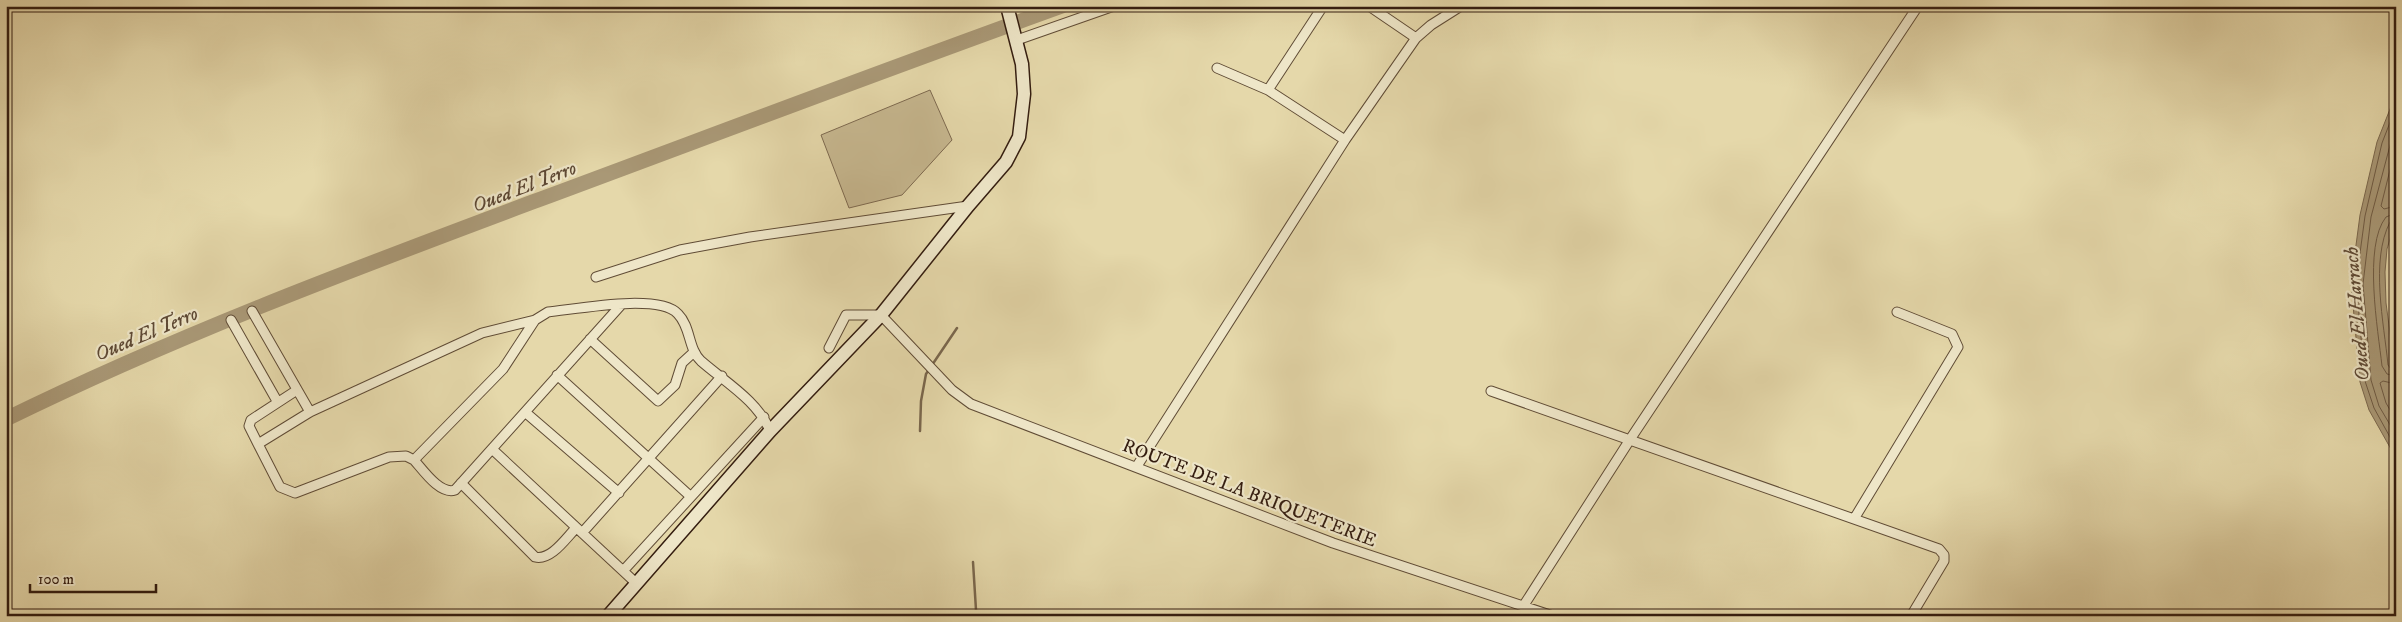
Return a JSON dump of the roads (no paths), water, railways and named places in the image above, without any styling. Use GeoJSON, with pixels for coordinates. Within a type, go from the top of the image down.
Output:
{"type":"FeatureCollection","features":[{"type":"Feature","properties":{"kind":"main road"},"geometry":{"type":"LineString","coordinates":[[608,616],[770,431],[881,315],[968,206],[1006,162],[1019,137],[1024,94],[1024,78],[1008,6]]}},
{"type":"Feature","properties":{"kind":"street"},"geometry":{"type":"LineString","coordinates":[[1016,38],[1114,6]]}},
{"type":"Feature","properties":{"kind":"street"},"geometry":{"type":"LineString","coordinates":[[1268,90],[1323,6]]}},
{"type":"Feature","properties":{"kind":"street"},"geometry":{"type":"LineString","coordinates":[[1369,6],[1416,38]]}},
{"type":"Feature","properties":{"kind":"street"},"geometry":{"type":"LineString","coordinates":[[1137,466],[1345,140],[1416,38],[1431,25],[1461,6]]}},
{"type":"Feature","properties":{"kind":"street"},"geometry":{"type":"LineString","coordinates":[[1524,605],[1631,438],[1918,6]]}},
{"type":"Feature","properties":{"kind":"street"},"geometry":{"type":"LineString","coordinates":[[1217,68],[1268,90],[1345,140]]}},
{"type":"Feature","properties":{"kind":"street"},"geometry":{"type":"LineString","coordinates":[[596,277],[680,250],[759,235],[968,206]]}},
{"type":"Feature","properties":{"kind":"street"},"geometry":{"type":"LineString","coordinates":[[258,444],[310,412],[482,333],[535,320],[548,312],[642,302],[668,306],[678,313],[687,326],[694,352],[700,360],[722,376],[764,417],[770,431]]}},
{"type":"Feature","properties":{"kind":"street"},"geometry":{"type":"LineString","coordinates":[[297,390],[277,401],[251,420],[249,426],[280,487],[290,493],[302,492],[389,457],[406,456],[414,460],[445,490],[452,491],[462,483],[621,305]]}},
{"type":"Feature","properties":{"kind":"street"},"geometry":{"type":"LineString","coordinates":[[252,310],[310,412]]}},
{"type":"Feature","properties":{"kind":"street"},"geometry":{"type":"LineString","coordinates":[[1854,519],[1958,347],[1958,342],[1952,334],[1897,312]]}},
{"type":"Feature","properties":{"kind":"street"},"geometry":{"type":"LineString","coordinates":[[829,348],[846,315],[881,315]]}},
{"type":"Feature","properties":{"kind":"street","name":"ROUTE DE LA BRIQUETERIE"},"geometry":{"type":"LineString","coordinates":[[881,315],[923,362],[952,390],[971,404],[1137,466],[1333,543],[1553,616]]}},
{"type":"Feature","properties":{"kind":"street"},"geometry":{"type":"LineString","coordinates":[[231,320],[277,401]]}},
{"type":"Feature","properties":{"kind":"street"},"geometry":{"type":"LineString","coordinates":[[414,460],[503,369],[535,320]]}},
{"type":"Feature","properties":{"kind":"street"},"geometry":{"type":"LineString","coordinates":[[590,339],[658,401],[675,385],[682,363],[694,352]]}},
{"type":"Feature","properties":{"kind":"street"},"geometry":{"type":"LineString","coordinates":[[557,375],[647,459],[690,496]]}},
{"type":"Feature","properties":{"kind":"street"},"geometry":{"type":"LineString","coordinates":[[462,483],[535,557],[548,556],[619,493],[722,376]]}},
{"type":"Feature","properties":{"kind":"street"},"geometry":{"type":"LineString","coordinates":[[1491,391],[1631,438],[1939,549],[1943,553],[1943,563],[1911,616]]}},
{"type":"Feature","properties":{"kind":"street"},"geometry":{"type":"LineString","coordinates":[[525,412],[619,493]]}},
{"type":"Feature","properties":{"kind":"street"},"geometry":{"type":"LineString","coordinates":[[623,571],[764,417]]}},
{"type":"Feature","properties":{"kind":"street"},"geometry":{"type":"LineString","coordinates":[[492,449],[636,583]]}},
{"type":"Feature","properties":{"kind":"water","name":"Oued El Harrach"},"geometry":{"type":"Polygon","coordinates":[[[2396,94],[2396,219],[2387,249],[2385,272],[2386,303],[2396,378],[2396,458],[2369,410],[2360,382],[2351,283],[2360,215],[2377,142],[2396,94]]]}},
{"type":"Feature","properties":{"kind":"waterway","name":"Oued El Terro"},"geometry":{"type":"LineString","coordinates":[[6,419],[137,358],[337,276],[1062,6]]}},
{"type":"Feature","properties":{"kind":"waterway"},"geometry":{"type":"LineString","coordinates":[[920,431],[921,401],[926,374],[957,328]]}},
{"type":"Feature","properties":{"kind":"waterway"},"geometry":{"type":"LineString","coordinates":[[973,562],[976,610],[979,616]]}}]}
